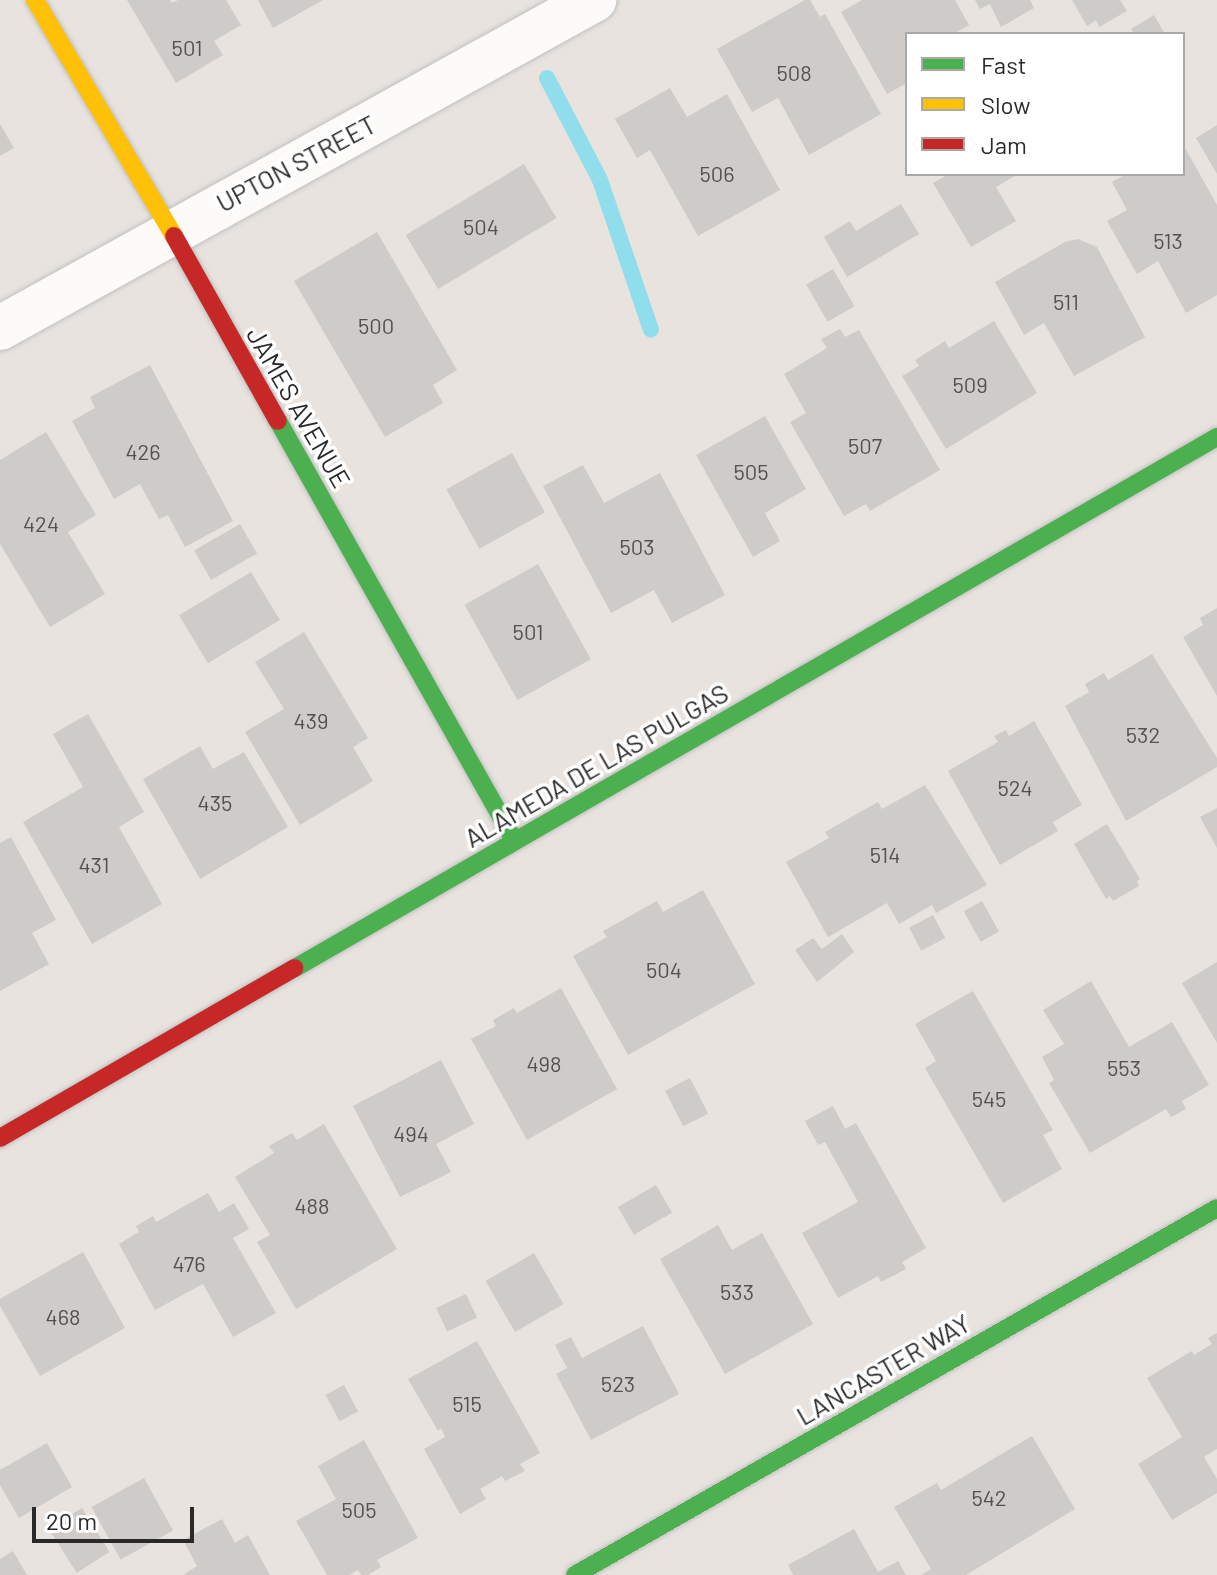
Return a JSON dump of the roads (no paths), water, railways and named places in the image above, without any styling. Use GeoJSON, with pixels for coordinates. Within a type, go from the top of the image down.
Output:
{"type":"FeatureCollection","features":[{"type":"Feature","properties":{"kind":"street","name":"JAMES AVENUE"},"geometry":{"type":"LineString","coordinates":[[35,0],[171,230],[515,841]]}},
{"type":"Feature","properties":{"kind":"street","name":"UPTON STREET"},"geometry":{"type":"LineString","coordinates":[[0,328],[171,230],[594,0]]}},
{"type":"Feature","properties":{"kind":"street","name":"ALAMEDA DE LAS PULGAS"},"geometry":{"type":"LineString","coordinates":[[0,1138],[1217,437]]}},
{"type":"Feature","properties":{"kind":"street","name":"LANCASTER WAY"},"geometry":{"type":"LineString","coordinates":[[575,1575],[1217,1208]]}},
{"type":"Feature","properties":{"kind":"waterway"},"geometry":{"type":"LineString","coordinates":[[547,78],[600,180],[651,330]]}}]}
